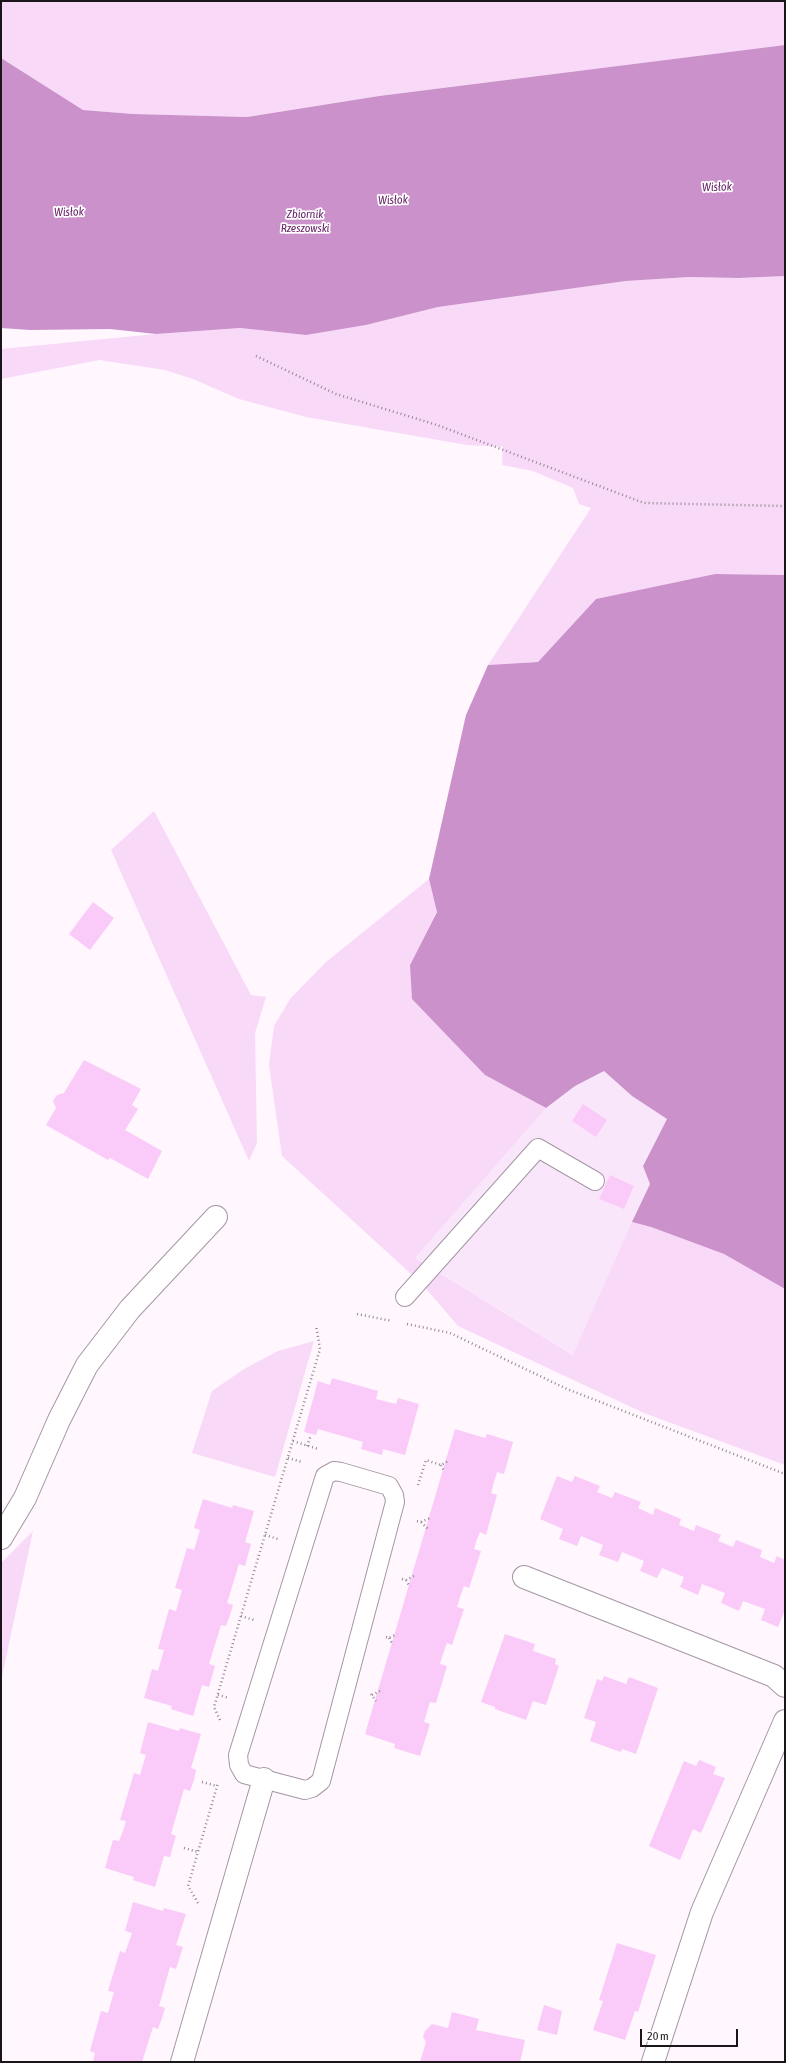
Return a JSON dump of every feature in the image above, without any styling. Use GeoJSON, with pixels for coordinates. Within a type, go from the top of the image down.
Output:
{"type":"FeatureCollection","features":[{"type":"Feature","properties":{"kind":"street"},"geometry":{"type":"LineString","coordinates":[[1,1538],[25,1498],[59,1420],[87,1365],[130,1308],[216,1217]]}},
{"type":"Feature","properties":{"kind":"street"},"geometry":{"type":"LineString","coordinates":[[524,1577],[774,1676],[785,1686]]}},
{"type":"Feature","properties":{"kind":"street"},"geometry":{"type":"LineString","coordinates":[[652,2062],[702,1912],[785,1721]]}},
{"type":"Feature","properties":{"kind":"street"},"geometry":{"type":"LineString","coordinates":[[182,2062],[264,1779]]}},
{"type":"Feature","properties":{"kind":"lane"},"geometry":{"type":"LineString","coordinates":[[405,1297],[538,1148],[595,1181]]}},
{"type":"Feature","properties":{"kind":"lane"},"geometry":{"type":"LineString","coordinates":[[334,1471],[341,1472],[389,1486],[394,1495],[395,1502],[320,1781],[312,1788],[306,1790],[264,1779],[244,1774],[239,1765],[238,1755],[325,1476],[334,1471]]}},
{"type":"Feature","properties":{"kind":"path"},"geometry":{"type":"LineString","coordinates":[[256,356],[336,394],[437,425],[644,503],[785,506]]}},
{"type":"Feature","properties":{"kind":"path"},"geometry":{"type":"LineString","coordinates":[[358,1314],[396,1322]]}},
{"type":"Feature","properties":{"kind":"path"},"geometry":{"type":"LineString","coordinates":[[404,1323],[450,1333],[567,1389],[785,1474]]}},
{"type":"Feature","properties":{"kind":"path"},"geometry":{"type":"LineString","coordinates":[[293,1442],[320,1348],[316,1325]]}},
{"type":"Feature","properties":{"kind":"path"},"geometry":{"type":"LineString","coordinates":[[307,1446],[311,1435]]}},
{"type":"Feature","properties":{"kind":"path"},"geometry":{"type":"LineString","coordinates":[[444,1471],[440,1465],[448,1461]]}},
{"type":"Feature","properties":{"kind":"path"},"geometry":{"type":"LineString","coordinates":[[421,1522],[428,1529]]}},
{"type":"Feature","properties":{"kind":"path"},"geometry":{"type":"LineString","coordinates":[[406,1580],[410,1587]]}},
{"type":"Feature","properties":{"kind":"path"},"geometry":{"type":"LineString","coordinates":[[389,1638],[393,1645]]}},
{"type":"Feature","properties":{"kind":"path"},"geometry":{"type":"LineString","coordinates":[[376,1700],[372,1694],[380,1691]]}},
{"type":"Feature","properties":{"kind":"path"},"geometry":{"type":"LineString","coordinates":[[202,1782],[217,1786]]}},
{"type":"Feature","properties":{"kind":"path"},"geometry":{"type":"LineString","coordinates":[[184,1848],[198,1852]]}},
{"type":"Feature","properties":{"kind":"shaded area"},"geometry":{"type":"Polygon","coordinates":[[[1,1],[785,1],[785,45],[379,96],[247,117],[133,114],[83,110],[1,58],[1,1]]]}},
{"type":"Feature","properties":{"kind":"shaded area"},"geometry":{"type":"Polygon","coordinates":[[[785,276],[785,575],[715,574],[596,599],[538,662],[488,665],[591,508],[579,504],[573,488],[533,471],[502,465],[503,447],[467,445],[306,417],[239,399],[193,379],[165,370],[99,360],[1,379],[1,349],[156,334],[240,328],[306,335],[366,325],[438,307],[626,281],[689,277],[739,278],[785,276]]]}},
{"type":"Feature","properties":{"kind":"shaded area"},"geometry":{"type":"Polygon","coordinates":[[[154,811],[251,995],[266,997],[255,1033],[257,1143],[249,1161],[111,850],[154,811]]]}},
{"type":"Feature","properties":{"kind":"shaded area"},"geometry":{"type":"Polygon","coordinates":[[[429,879],[437,911],[410,965],[485,1075],[546,1108],[415,1258],[573,1355],[632,1222],[651,1227],[724,1254],[785,1289],[785,1465],[644,1413],[458,1326],[422,1284],[282,1156],[269,1065],[274,1026],[290,999],[326,962],[429,879]]]}},
{"type":"Feature","properties":{"kind":"shaded area"},"geometry":{"type":"Polygon","coordinates":[[[604,1071],[632,1096],[667,1119],[643,1165],[650,1184],[574,1355],[415,1258],[546,1108],[575,1086],[604,1071]]]}},
{"type":"Feature","properties":{"kind":"shaded area"},"geometry":{"type":"Polygon","coordinates":[[[314,1341],[275,1477],[192,1453],[212,1391],[244,1369],[278,1351],[314,1341]]]}},
{"type":"Feature","properties":{"kind":"shaded area"},"geometry":{"type":"Polygon","coordinates":[[[33,1531],[1,1681],[1,1563],[33,1531]]]}},
{"type":"Feature","properties":{"kind":"water","name":"Zbiornik Rzeszowski"},"geometry":{"type":"Polygon","coordinates":[[[785,45],[785,276],[739,278],[689,277],[626,281],[438,307],[366,325],[306,335],[240,328],[156,334],[110,329],[30,330],[1,328],[1,58],[83,110],[133,114],[247,117],[379,96],[785,45]]]}},
{"type":"Feature","properties":{"kind":"water"},"geometry":{"type":"Polygon","coordinates":[[[715,574],[785,575],[785,1289],[724,1254],[651,1227],[632,1222],[650,1184],[643,1166],[667,1119],[632,1096],[604,1071],[575,1086],[546,1108],[485,1075],[412,999],[410,965],[437,912],[429,879],[466,715],[488,665],[538,662],[596,599],[715,574]]]}},
{"type":"Feature","properties":{"kind":"building"},"geometry":{"type":"Polygon","coordinates":[[[93,902],[114,918],[90,950],[69,934],[93,902]]]}},
{"type":"Feature","properties":{"kind":"building"},"geometry":{"type":"Polygon","coordinates":[[[84,1060],[141,1089],[132,1105],[138,1109],[125,1130],[162,1151],[148,1179],[110,1158],[108,1160],[46,1125],[56,1108],[53,1101],[57,1095],[64,1093],[84,1060]]]}},
{"type":"Feature","properties":{"kind":"building"},"geometry":{"type":"Polygon","coordinates":[[[583,1104],[607,1120],[596,1137],[572,1121],[583,1104]]]}},
{"type":"Feature","properties":{"kind":"building"},"geometry":{"type":"Polygon","coordinates":[[[610,1175],[634,1186],[624,1209],[599,1199],[610,1175]]]}},
{"type":"Feature","properties":{"kind":"building"},"geometry":{"type":"Polygon","coordinates":[[[332,1378],[378,1391],[376,1399],[396,1404],[398,1398],[419,1404],[405,1455],[383,1449],[382,1455],[361,1449],[363,1442],[318,1429],[316,1435],[304,1432],[318,1381],[330,1385],[332,1378]]]}},
{"type":"Feature","properties":{"kind":"building"},"geometry":{"type":"Polygon","coordinates":[[[455,1429],[485,1438],[487,1434],[513,1442],[504,1474],[497,1472],[494,1482],[491,1493],[497,1495],[486,1535],[480,1532],[474,1549],[481,1551],[469,1588],[464,1586],[460,1597],[457,1607],[464,1609],[452,1645],[447,1643],[440,1664],[447,1666],[436,1703],[430,1702],[424,1722],[430,1724],[420,1756],[394,1748],[395,1744],[365,1734],[455,1429]]]}},
{"type":"Feature","properties":{"kind":"building"},"geometry":{"type":"Polygon","coordinates":[[[557,1476],[572,1482],[575,1476],[600,1486],[597,1492],[612,1498],[615,1492],[641,1502],[638,1508],[653,1515],[655,1508],[681,1519],[679,1525],[694,1531],[696,1525],[721,1535],[718,1541],[733,1547],[736,1540],[762,1550],[760,1557],[774,1563],[777,1556],[785,1560],[785,1610],[778,1627],[761,1620],[765,1609],[743,1601],[739,1611],[721,1603],[725,1593],[702,1584],[698,1595],[680,1587],[684,1577],[662,1568],[657,1578],[640,1571],[644,1561],[622,1552],[618,1562],[599,1555],[603,1545],[581,1536],[577,1546],[559,1539],[563,1529],[540,1519],[557,1476]]]}},
{"type":"Feature","properties":{"kind":"building"},"geometry":{"type":"Polygon","coordinates":[[[203,1499],[232,1508],[233,1505],[254,1511],[245,1542],[251,1544],[245,1566],[239,1564],[227,1603],[233,1605],[230,1615],[226,1626],[221,1625],[209,1664],[215,1666],[209,1687],[202,1685],[193,1716],[171,1709],[172,1706],[144,1698],[152,1669],[158,1671],[164,1650],[158,1649],[169,1609],[176,1611],[182,1590],[175,1588],[187,1548],[194,1550],[200,1530],[194,1528],[203,1499]]]}},
{"type":"Feature","properties":{"kind":"building"},"geometry":{"type":"Polygon","coordinates":[[[505,1634],[535,1644],[533,1651],[556,1659],[555,1664],[559,1666],[546,1705],[533,1701],[526,1720],[495,1709],[495,1707],[481,1702],[505,1634]]]}},
{"type":"Feature","properties":{"kind":"building"},"geometry":{"type":"Polygon","coordinates":[[[604,1676],[626,1684],[629,1677],[658,1688],[636,1754],[622,1749],[621,1752],[590,1741],[596,1722],[584,1718],[597,1679],[602,1681],[604,1676]]]}},
{"type":"Feature","properties":{"kind":"building"},"geometry":{"type":"Polygon","coordinates":[[[148,1722],[179,1731],[180,1728],[201,1734],[191,1768],[196,1770],[194,1780],[190,1791],[184,1789],[171,1834],[176,1836],[170,1857],[164,1856],[155,1887],[133,1880],[134,1877],[105,1868],[113,1840],[119,1841],[123,1831],[126,1821],[120,1820],[134,1773],[140,1775],[146,1755],[140,1753],[148,1722]]]}},
{"type":"Feature","properties":{"kind":"building"},"geometry":{"type":"Polygon","coordinates":[[[699,1760],[716,1767],[713,1774],[725,1778],[701,1833],[693,1829],[680,1860],[649,1846],[684,1761],[696,1766],[699,1760]]]}},
{"type":"Feature","properties":{"kind":"building"},"geometry":{"type":"Polygon","coordinates":[[[133,1902],[163,1911],[164,1908],[186,1914],[176,1945],[183,1947],[176,1969],[170,1967],[159,2006],[165,2008],[158,2029],[153,2027],[142,2062],[93,2062],[95,2053],[90,2051],[101,2011],[108,2013],[114,1992],[108,1991],[120,1951],[125,1953],[132,1933],[125,1931],[133,1902]]]}},
{"type":"Feature","properties":{"kind":"building"},"geometry":{"type":"Polygon","coordinates":[[[617,1943],[656,1955],[638,2012],[635,2011],[625,2040],[593,2030],[603,2001],[599,2000],[617,1943]]]}},
{"type":"Feature","properties":{"kind":"building"},"geometry":{"type":"Polygon","coordinates":[[[544,2005],[562,2011],[557,2035],[537,2030],[544,2005]]]}},
{"type":"Feature","properties":{"kind":"building"},"geometry":{"type":"Polygon","coordinates":[[[452,2012],[479,2019],[476,2030],[525,2040],[520,2062],[420,2062],[426,2042],[423,2037],[425,2031],[432,2024],[448,2028],[452,2012]]]}},
{"type":"Feature","properties":{"kind":"water label","name":"Wisłok"},"geometry":{"type":"Point","coordinates":[717,187]}},
{"type":"Feature","properties":{"kind":"water label","name":"Wisłok"},"geometry":{"type":"Point","coordinates":[393,200]}},
{"type":"Feature","properties":{"kind":"water label","name":"Wisłok"},"geometry":{"type":"Point","coordinates":[69,212]}}]}
